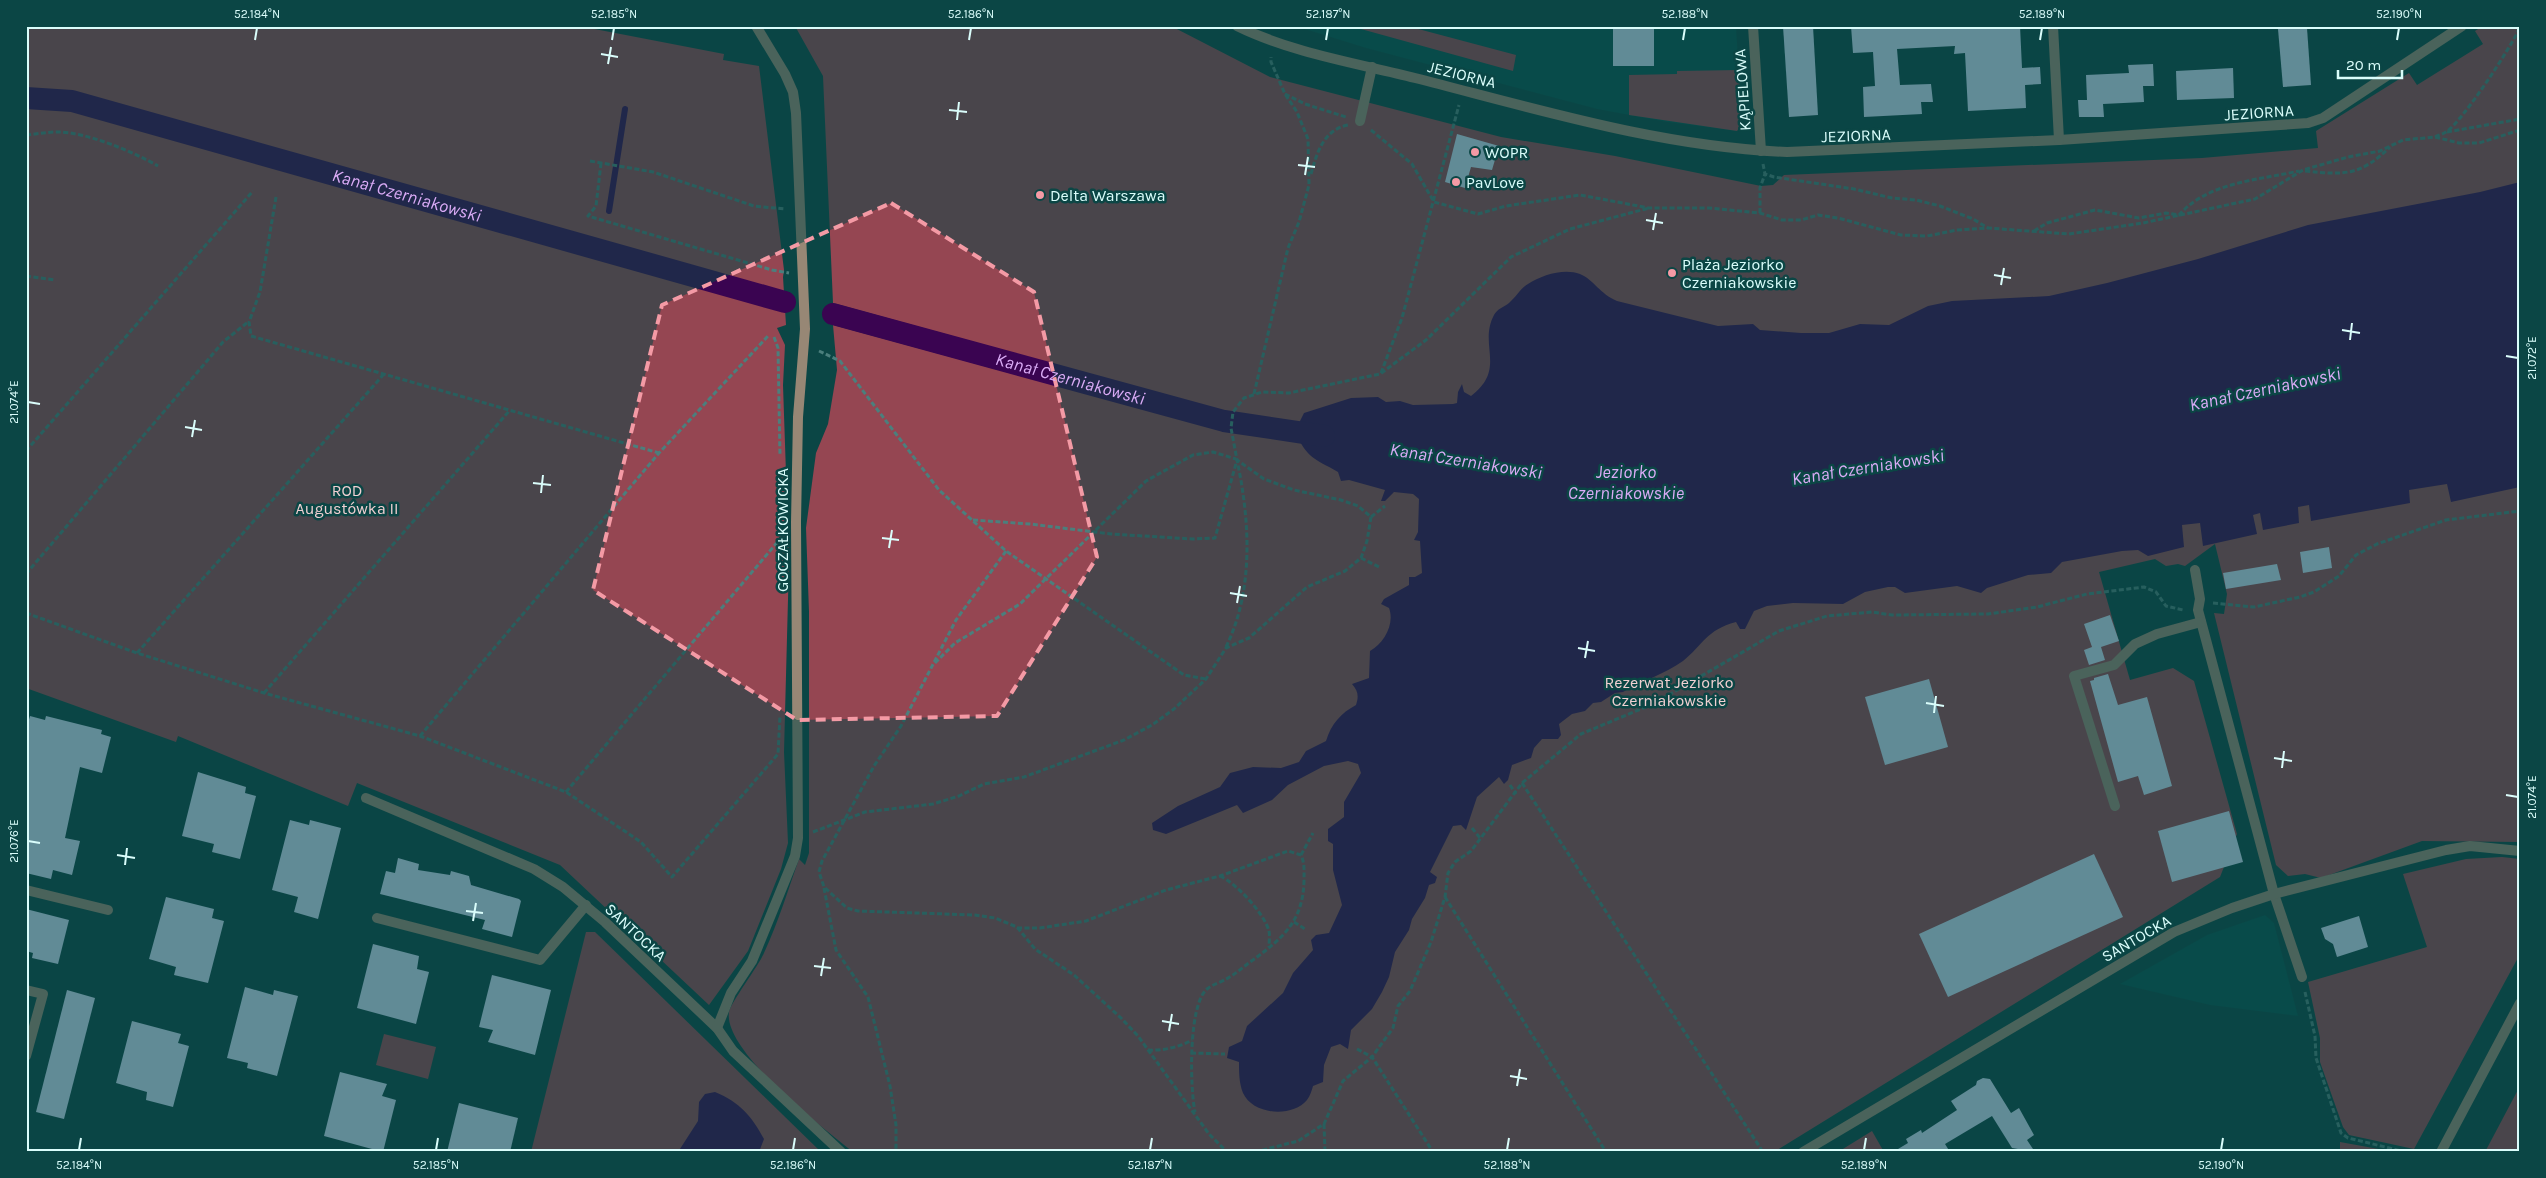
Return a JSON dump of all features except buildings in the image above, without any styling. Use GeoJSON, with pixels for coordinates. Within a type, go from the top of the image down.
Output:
{"type":"FeatureCollection","features":[{"type":"Feature","properties":{"kind":"street","name":"GOCZAŁKOWICKA"},"geometry":{"type":"LineString","coordinates":[[717,1028],[730,993],[755,953],[795,856],[798,838],[796,522],[798,417],[805,344],[796,114],[793,92],[771,48],[756,26]]}},
{"type":"Feature","properties":{"kind":"street","name":"JEZIORNA"},"geometry":{"type":"LineString","coordinates":[[1237,26],[1272,40],[1372,67],[1628,131],[1761,151],[1806,152],[2059,140],[2308,123],[2330,114],[2462,26]]}},
{"type":"Feature","properties":{"kind":"street","name":"KĄPIELOWA"},"geometry":{"type":"LineString","coordinates":[[1753,26],[1761,151]]}},
{"type":"Feature","properties":{"kind":"street"},"geometry":{"type":"LineString","coordinates":[[2053,26],[2059,140]]}},
{"type":"Feature","properties":{"kind":"street"},"geometry":{"type":"LineString","coordinates":[[1363,124],[1372,67]]}},
{"type":"Feature","properties":{"kind":"street"},"geometry":{"type":"LineString","coordinates":[[2195,570],[2200,599],[2198,610],[2201,622],[2274,894],[2302,977]]}},
{"type":"Feature","properties":{"kind":"street"},"geometry":{"type":"LineString","coordinates":[[2115,806],[2074,676],[2114,665],[2136,644],[2157,634],[2201,622]]}},
{"type":"Feature","properties":{"kind":"street","name":"SANTOCKA"},"geometry":{"type":"LineString","coordinates":[[366,798],[534,868],[586,905],[717,1028],[733,1051],[841,1152]]}},
{"type":"Feature","properties":{"kind":"street","name":"SANTOCKA"},"geometry":{"type":"LineString","coordinates":[[1803,1152],[2174,932],[2232,908],[2274,894],[2446,850],[2470,846],[2520,851]]}},
{"type":"Feature","properties":{"kind":"street"},"geometry":{"type":"LineString","coordinates":[[26,890],[108,910]]}},
{"type":"Feature","properties":{"kind":"street"},"geometry":{"type":"LineString","coordinates":[[377,918],[540,960],[586,905]]}},
{"type":"Feature","properties":{"kind":"street"},"geometry":{"type":"LineString","coordinates":[[26,990],[43,994],[26,1056]]}},
{"type":"Feature","properties":{"kind":"street"},"geometry":{"type":"LineString","coordinates":[[2441,1152],[2520,1003]]}},
{"type":"Feature","properties":{"kind":"path"},"geometry":{"type":"LineString","coordinates":[[2447,132],[2472,102],[2515,39],[2520,27]]}},
{"type":"Feature","properties":{"kind":"path"},"geometry":{"type":"LineString","coordinates":[[1272,40],[1271,62],[1285,94],[1297,112],[1308,139],[1309,180]]}},
{"type":"Feature","properties":{"kind":"path"},"geometry":{"type":"LineString","coordinates":[[1380,374],[1402,318],[1462,90]]}},
{"type":"Feature","properties":{"kind":"path"},"geometry":{"type":"LineString","coordinates":[[1285,94],[1305,104],[1363,124],[1412,164],[1434,202],[1478,214],[1506,206],[1580,195],[1649,208],[1709,208],[1760,214],[1782,220],[1801,220],[1818,215],[1838,218],[1901,235],[1927,236],[1956,230],[1988,228],[2085,233],[2254,198],[2302,170],[2347,174],[2373,164],[2393,145]]}},
{"type":"Feature","properties":{"kind":"path"},"geometry":{"type":"LineString","coordinates":[[2179,215],[2186,207],[2224,187],[2380,151],[2403,140],[2434,137],[2447,132],[2520,119]]}},
{"type":"Feature","properties":{"kind":"path"},"geometry":{"type":"LineString","coordinates":[[1254,395],[1288,248],[1299,222],[1317,153],[1329,132],[1347,125],[1363,124]]}},
{"type":"Feature","properties":{"kind":"path"},"geometry":{"type":"LineString","coordinates":[[2434,137],[2459,143],[2479,143],[2520,130]]}},
{"type":"Feature","properties":{"kind":"path"},"geometry":{"type":"LineString","coordinates":[[26,135],[59,132],[80,136],[136,153],[158,166]]}},
{"type":"Feature","properties":{"kind":"path"},"geometry":{"type":"LineString","coordinates":[[1760,214],[1760,188],[1765,174],[1761,151]]}},
{"type":"Feature","properties":{"kind":"path"},"geometry":{"type":"LineString","coordinates":[[590,161],[653,172],[754,206],[800,210]]}},
{"type":"Feature","properties":{"kind":"path"},"geometry":{"type":"LineString","coordinates":[[601,163],[596,206],[588,216],[772,270],[802,275]]}},
{"type":"Feature","properties":{"kind":"path"},"geometry":{"type":"LineString","coordinates":[[1765,174],[1788,180],[1854,189],[1892,198],[1916,200],[1973,219],[1988,228]]}},
{"type":"Feature","properties":{"kind":"path"},"geometry":{"type":"LineString","coordinates":[[26,451],[253,191]]}},
{"type":"Feature","properties":{"kind":"path"},"geometry":{"type":"LineString","coordinates":[[276,197],[260,292],[249,322],[251,336],[659,453]]}},
{"type":"Feature","properties":{"kind":"path"},"geometry":{"type":"LineString","coordinates":[[798,838],[865,812],[932,804],[959,796],[984,784],[1024,778],[1124,740],[1174,710],[1206,679],[1226,648],[1234,631],[1241,606],[1246,551],[1245,497],[1231,428],[1233,412],[1244,398],[1262,392],[1289,393],[1380,374],[1426,340],[1511,256],[1570,229],[1649,208]]}},
{"type":"Feature","properties":{"kind":"path"},"geometry":{"type":"LineString","coordinates":[[2034,231],[2046,223],[2095,210],[2127,218],[2139,218],[2166,212],[2179,215]]}},
{"type":"Feature","properties":{"kind":"path"},"geometry":{"type":"LineString","coordinates":[[26,276],[55,280]]}},
{"type":"Feature","properties":{"kind":"path"},"geometry":{"type":"LineString","coordinates":[[26,574],[223,342],[249,322]]}},
{"type":"Feature","properties":{"kind":"path"},"geometry":{"type":"LineString","coordinates":[[420,736],[659,453],[768,336]]}},
{"type":"Feature","properties":{"kind":"path"},"geometry":{"type":"LineString","coordinates":[[774,337],[778,348],[780,459]]}},
{"type":"Feature","properties":{"kind":"path"},"geometry":{"type":"LineString","coordinates":[[805,344],[840,361],[939,490],[1006,551],[1184,675],[1206,679]]}},
{"type":"Feature","properties":{"kind":"path"},"geometry":{"type":"LineString","coordinates":[[137,653],[384,374]]}},
{"type":"Feature","properties":{"kind":"path"},"geometry":{"type":"LineString","coordinates":[[264,693],[510,410]]}},
{"type":"Feature","properties":{"kind":"path"},"geometry":{"type":"LineString","coordinates":[[931,667],[955,643],[1020,604],[1047,580],[1146,481],[1172,464],[1193,455],[1213,452],[1236,460],[1264,479],[1294,490],[1341,500],[1358,506],[1371,517]]}},
{"type":"Feature","properties":{"kind":"path"},"geometry":{"type":"LineString","coordinates":[[972,520],[1096,532],[1192,539],[1215,538],[1236,460]]}},
{"type":"Feature","properties":{"kind":"path"},"geometry":{"type":"LineString","coordinates":[[1226,648],[1249,638],[1307,587],[1345,571],[1361,558],[1367,541],[1371,517],[1385,506]]}},
{"type":"Feature","properties":{"kind":"path"},"geometry":{"type":"LineString","coordinates":[[1325,1152],[1324,1124],[1343,1081],[1372,1056],[1393,1028],[1398,1006],[1410,991],[1418,968],[1426,958],[1445,897],[1448,873],[1455,862],[1471,851],[1516,794],[1522,783],[1581,734],[1653,704],[1779,631],[1828,616],[1872,612],[1892,615],[1988,614],[2038,607],[2087,594],[2144,587],[2156,592],[2166,606],[2188,610],[2198,610],[2212,603],[2254,606],[2300,597],[2314,592],[2339,576],[2356,555],[2377,544],[2446,520],[2520,511]]}},
{"type":"Feature","properties":{"kind":"path"},"geometry":{"type":"LineString","coordinates":[[566,792],[782,538],[782,548]]}},
{"type":"Feature","properties":{"kind":"path"},"geometry":{"type":"LineString","coordinates":[[896,1152],[896,1125],[890,1086],[868,997],[836,950],[824,887],[819,872],[822,861],[843,821],[901,726],[956,620],[1006,551]]}},
{"type":"Feature","properties":{"kind":"path"},"geometry":{"type":"LineString","coordinates":[[1361,558],[1379,567]]}},
{"type":"Feature","properties":{"kind":"path"},"geometry":{"type":"LineString","coordinates":[[26,614],[137,653],[264,693],[420,736],[566,792],[640,842],[672,877],[778,754],[780,715]]}},
{"type":"Feature","properties":{"kind":"path"},"geometry":{"type":"LineString","coordinates":[[1522,783],[1763,1152]]}},
{"type":"Feature","properties":{"kind":"path"},"geometry":{"type":"LineString","coordinates":[[1510,785],[1516,794]]}},
{"type":"Feature","properties":{"kind":"path"},"geometry":{"type":"LineString","coordinates":[[1472,828],[1480,838]]}},
{"type":"Feature","properties":{"kind":"path"},"geometry":{"type":"LineString","coordinates":[[1301,854],[1313,833]]}},
{"type":"Feature","properties":{"kind":"path"},"geometry":{"type":"LineString","coordinates":[[824,887],[847,908],[858,911],[975,915],[995,918],[1017,928],[1040,928],[1086,921],[1166,890],[1220,876],[1288,851],[1301,854]]}},
{"type":"Feature","properties":{"kind":"path"},"geometry":{"type":"LineString","coordinates":[[1195,1114],[1191,1095],[1193,1040],[1199,1008],[1207,988],[1229,978],[1269,948],[1294,922],[1304,896],[1305,863],[1301,854]]}},
{"type":"Feature","properties":{"kind":"path"},"geometry":{"type":"LineString","coordinates":[[1220,876],[1232,881],[1254,907],[1269,931],[1269,948]]}},
{"type":"Feature","properties":{"kind":"path"},"geometry":{"type":"LineString","coordinates":[[1443,884],[1447,888]]}},
{"type":"Feature","properties":{"kind":"path"},"geometry":{"type":"LineString","coordinates":[[1445,897],[1606,1152]]}},
{"type":"Feature","properties":{"kind":"path"},"geometry":{"type":"LineString","coordinates":[[1294,922],[1305,929]]}},
{"type":"Feature","properties":{"kind":"path"},"geometry":{"type":"LineString","coordinates":[[1017,928],[1035,949],[1074,975],[1121,1018],[1148,1050],[1209,1134],[1227,1152]]}},
{"type":"Feature","properties":{"kind":"path"},"geometry":{"type":"LineString","coordinates":[[2302,977],[2315,1036],[2316,1058],[2341,1133],[2348,1138],[2406,1152]]}},
{"type":"Feature","properties":{"kind":"path"},"geometry":{"type":"LineString","coordinates":[[1148,1050],[1156,1051],[1184,1045],[1193,1040]]}},
{"type":"Feature","properties":{"kind":"path"},"geometry":{"type":"LineString","coordinates":[[1357,1049],[1372,1056],[1433,1152]]}},
{"type":"Feature","properties":{"kind":"path"},"geometry":{"type":"LineString","coordinates":[[1192,1053],[1225,1054]]}},
{"type":"Feature","properties":{"kind":"path"},"geometry":{"type":"LineString","coordinates":[[1334,1087],[1339,1089]]}},
{"type":"Feature","properties":{"kind":"path"},"geometry":{"type":"LineString","coordinates":[[1255,1152],[1298,1141],[1324,1124]]}},
{"type":"Feature","properties":{"kind":"highlighted area"},"geometry":{"type":"Polygon","coordinates":[[[891,203],[1034,292],[1097,557],[997,716],[797,720],[593,590],[662,305],[891,203]]]}},
{"type":"Feature","properties":{"kind":"shaded area"},"geometry":{"type":"Polygon","coordinates":[[[1295,26],[1736,26],[1742,124],[1737,131],[1667,122],[1597,109],[1366,48],[1295,26]]]}},
{"type":"Feature","properties":{"kind":"shaded area"},"geometry":{"type":"Polygon","coordinates":[[[2265,915],[2274,923],[2298,1016],[2210,1005],[2120,984],[2207,935],[2265,915]]]}},
{"type":"Feature","properties":{"kind":"green space","name":"ROD Augustówka II"},"geometry":{"type":"Polygon","coordinates":[[[26,26],[579,26],[724,54],[723,60],[759,66],[784,270],[786,325],[777,328],[785,345],[783,385],[789,561],[784,752],[788,843],[781,869],[748,951],[709,1005],[560,865],[357,783],[348,806],[178,736],[176,742],[26,688],[26,26]]]}},
{"type":"Feature","properties":{"kind":"green space","name":"Rezerwat Jeziorko Czerniakowskie"},"geometry":{"type":"Polygon","coordinates":[[[795,26],[1171,26],[1270,77],[1501,137],[1615,156],[1761,186],[1773,185],[1784,175],[2202,158],[2318,148],[2316,131],[2409,73],[2417,85],[2483,44],[2475,31],[2483,26],[2520,26],[2520,842],[2422,841],[2321,878],[2305,874],[2288,876],[2276,865],[2214,613],[2224,614],[2227,594],[2215,544],[2185,566],[2178,564],[2166,566],[2155,559],[2099,572],[2130,680],[2173,668],[2194,681],[2237,834],[2220,877],[1774,1152],[853,1152],[777,1088],[758,1067],[742,1047],[731,1028],[729,1012],[764,953],[799,859],[805,865],[809,853],[809,612],[806,528],[816,453],[828,424],[837,370],[833,325],[1223,431],[1226,412],[833,303],[823,76],[795,26]]]}},
{"type":"Feature","properties":{"kind":"green space"},"geometry":{"type":"Polygon","coordinates":[[[1350,26],[1407,26],[1516,55],[1513,71],[1350,26]]]}},
{"type":"Feature","properties":{"kind":"green space"},"geometry":{"type":"Polygon","coordinates":[[[1739,70],[1742,124],[1737,131],[1629,115],[1629,75],[1677,74],[1677,71],[1739,70]]]}},
{"type":"Feature","properties":{"kind":"green space"},"geometry":{"type":"Polygon","coordinates":[[[2502,857],[2520,859],[2520,954],[2414,1149],[2349,1135],[2343,1127],[2320,1062],[2320,1038],[2308,982],[2427,947],[2403,874],[2466,859],[2502,857]]]}},
{"type":"Feature","properties":{"kind":"green space"},"geometry":{"type":"Polygon","coordinates":[[[586,932],[595,932],[821,1152],[531,1152],[586,932]]]}},
{"type":"Feature","properties":{"kind":"green space"},"geometry":{"type":"Polygon","coordinates":[[[384,1034],[436,1047],[428,1079],[376,1065],[384,1034]]]}},
{"type":"Feature","properties":{"kind":"green space"},"geometry":{"type":"Polygon","coordinates":[[[2520,1086],[2520,1152],[2485,1152],[2520,1086]]]}},
{"type":"Feature","properties":{"kind":"green space"},"geometry":{"type":"Polygon","coordinates":[[[1872,1131],[1884,1152],[1838,1152],[1872,1131]]]}},
{"type":"Feature","properties":{"kind":"green space"},"geometry":{"type":"Polygon","coordinates":[[[2340,1142],[2395,1152],[2340,1152],[2340,1142]]]}},
{"type":"Feature","properties":{"kind":"water","name":"Jeziorko Czerniakowskie"},"geometry":{"type":"Polygon","coordinates":[[[2520,182],[2520,487],[2451,502],[2447,484],[2409,490],[2410,503],[2311,521],[2309,505],[2298,507],[2299,523],[2263,530],[2260,513],[2253,515],[2257,534],[2203,546],[2200,523],[2182,525],[2184,547],[2148,556],[2138,550],[2122,551],[2062,562],[2051,573],[2028,575],[1987,588],[1981,593],[1957,586],[1905,593],[1895,587],[1888,587],[1865,592],[1843,604],[1793,603],[1767,606],[1754,611],[1745,629],[1740,629],[1736,622],[1726,625],[1706,638],[1690,655],[1676,666],[1623,692],[1615,693],[1601,702],[1593,703],[1585,711],[1572,714],[1559,724],[1561,735],[1558,739],[1542,739],[1534,748],[1531,758],[1512,765],[1508,780],[1504,784],[1499,777],[1477,797],[1466,830],[1461,825],[1453,826],[1430,872],[1437,877],[1435,883],[1429,885],[1425,898],[1412,919],[1409,930],[1395,952],[1389,977],[1382,992],[1372,1009],[1351,1030],[1348,1049],[1340,1044],[1331,1047],[1324,1065],[1323,1082],[1313,1086],[1307,1100],[1300,1106],[1292,1110],[1273,1112],[1255,1106],[1248,1100],[1243,1093],[1241,1085],[1239,1062],[1227,1058],[1229,1047],[1242,1041],[1247,1026],[1283,993],[1293,973],[1313,950],[1311,940],[1316,935],[1329,933],[1342,905],[1333,870],[1333,844],[1328,841],[1328,829],[1344,817],[1344,802],[1361,773],[1358,764],[1348,761],[1324,766],[1288,785],[1272,800],[1243,813],[1237,805],[1166,834],[1153,830],[1152,823],[1178,806],[1220,787],[1230,773],[1253,767],[1281,768],[1299,762],[1306,751],[1326,741],[1337,720],[1356,705],[1357,694],[1352,684],[1369,678],[1370,651],[1384,638],[1391,620],[1389,608],[1381,604],[1384,599],[1409,585],[1409,577],[1415,577],[1422,573],[1420,541],[1414,540],[1418,532],[1419,499],[1413,494],[1394,492],[1385,501],[1381,501],[1385,490],[1349,480],[1341,481],[1338,472],[1312,457],[1299,440],[1295,431],[1304,413],[1351,398],[1378,397],[1386,402],[1400,401],[1413,405],[1453,404],[1457,403],[1458,392],[1462,384],[1464,392],[1471,396],[1482,386],[1488,376],[1490,366],[1490,326],[1495,313],[1509,303],[1525,286],[1553,273],[1574,272],[1585,277],[1606,295],[1617,301],[1718,326],[1753,324],[1760,330],[1829,333],[1860,324],[1889,325],[1928,306],[1952,301],[2049,296],[2198,259],[2308,225],[2480,192],[2520,182]]]}},
{"type":"Feature","properties":{"kind":"water"},"geometry":{"type":"Polygon","coordinates":[[[715,1092],[732,1100],[755,1124],[764,1139],[759,1152],[678,1152],[698,1121],[699,1102],[705,1094],[715,1092]]]}},
{"type":"Feature","properties":{"kind":"waterway","name":"Kanał Czerniakowski"},"geometry":{"type":"LineString","coordinates":[[26,98],[72,101],[785,302]]}},
{"type":"Feature","properties":{"kind":"waterway"},"geometry":{"type":"LineString","coordinates":[[609,211],[625,109]]}},
{"type":"Feature","properties":{"kind":"waterway","name":"Kanał Czerniakowski"},"geometry":{"type":"LineString","coordinates":[[833,314],[1224,421],[1324,436]]}},
{"type":"Feature","properties":{"kind":"place","name":"WOPR"},"geometry":{"type":"Point","coordinates":[1475,152]}},
{"type":"Feature","properties":{"kind":"place","name":"PavLove"},"geometry":{"type":"Point","coordinates":[1456,182]}},
{"type":"Feature","properties":{"kind":"place","name":"Delta Warszawa"},"geometry":{"type":"Point","coordinates":[1040,195]}},
{"type":"Feature","properties":{"kind":"place","name":"Plaża Jeziorko Czerniakowskie"},"geometry":{"type":"Point","coordinates":[1672,273]}}]}
